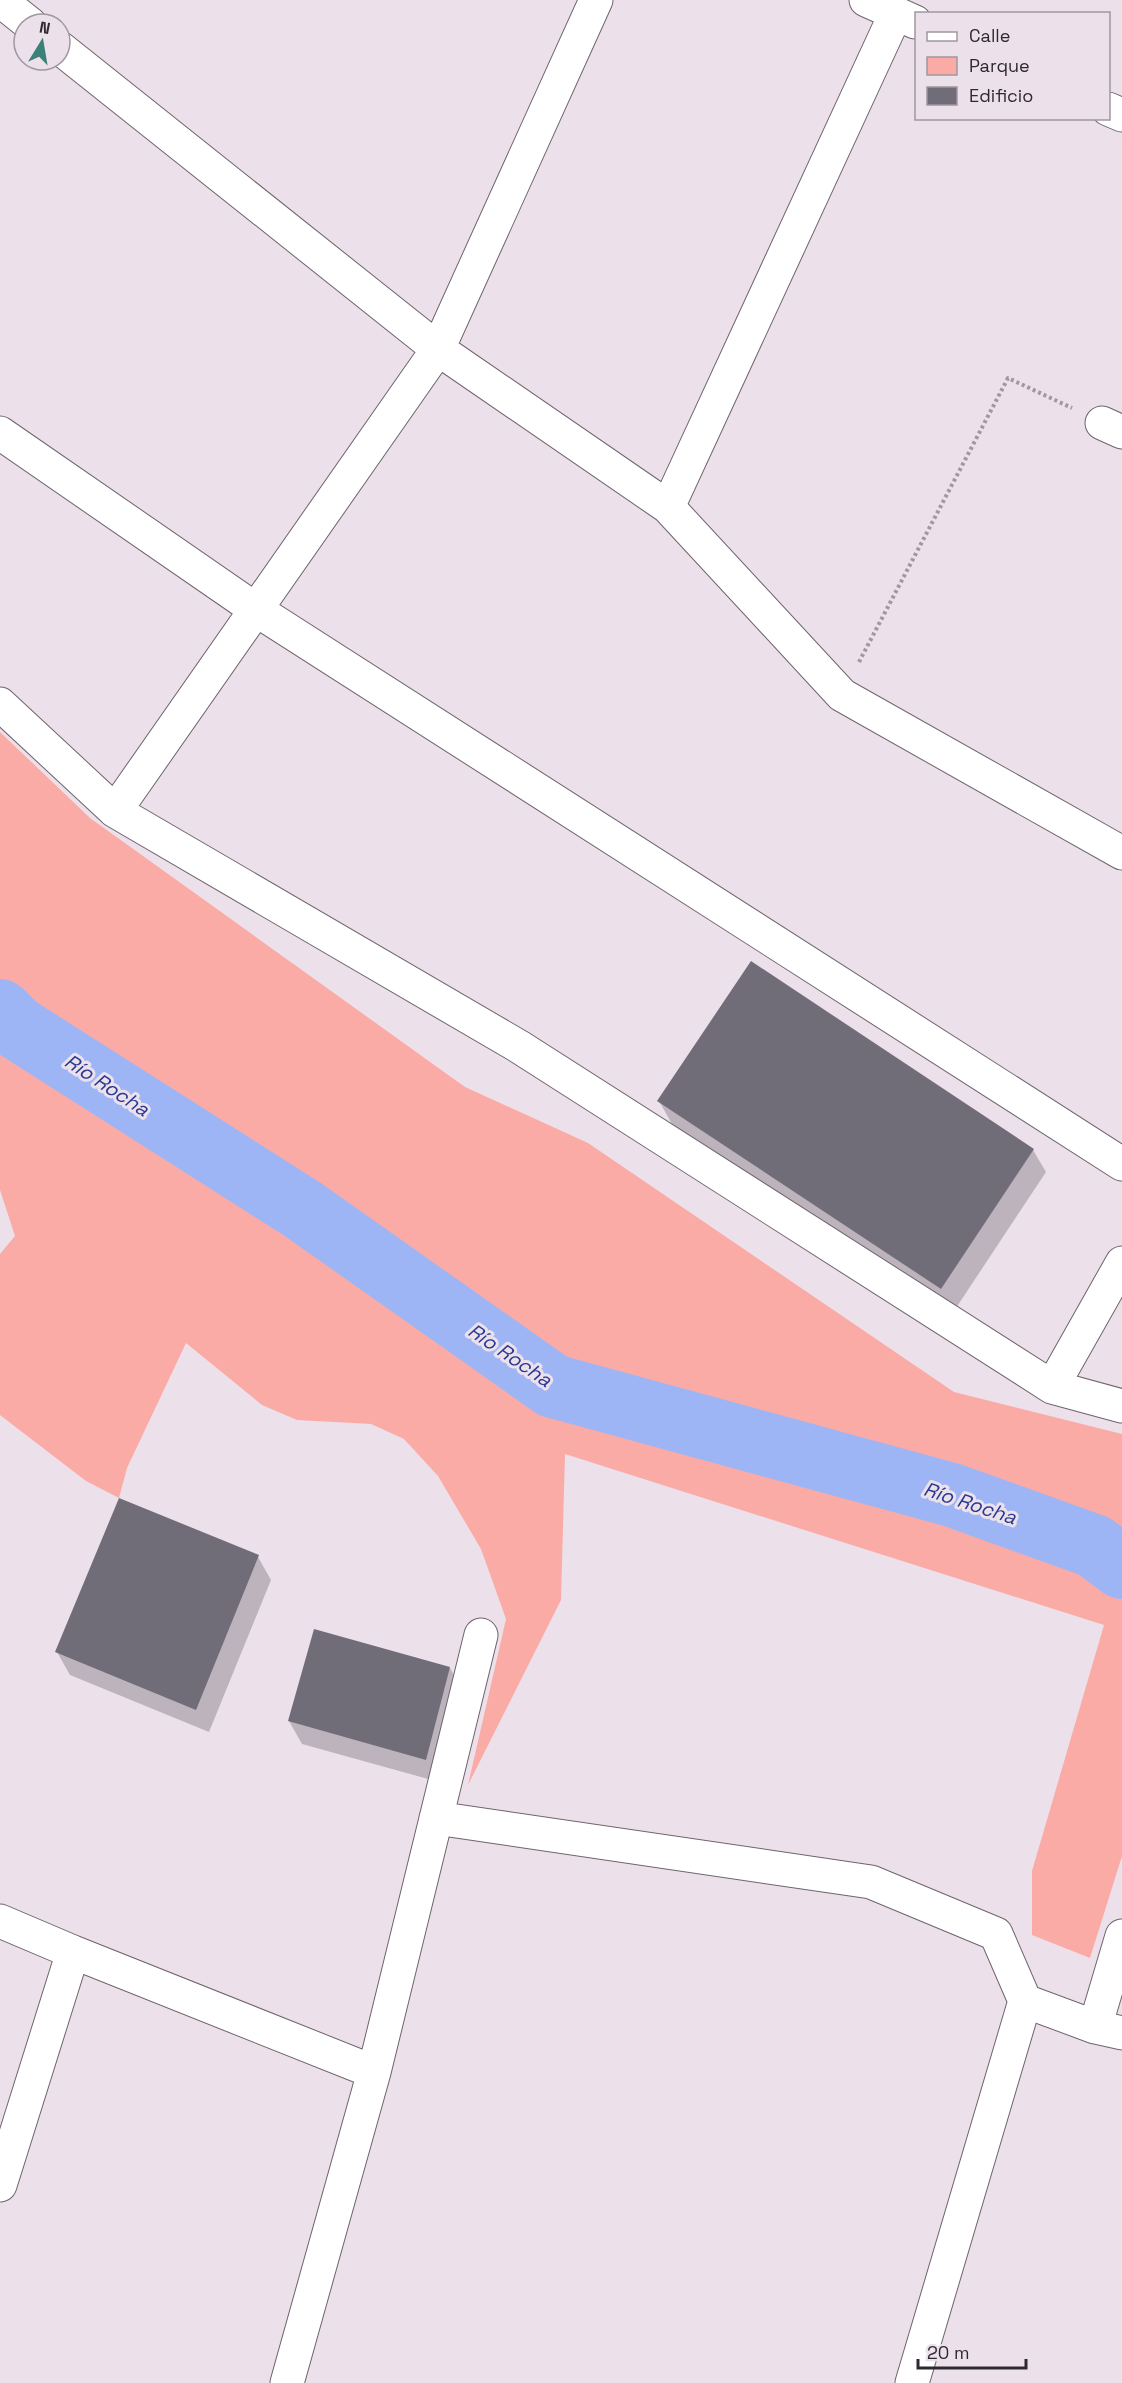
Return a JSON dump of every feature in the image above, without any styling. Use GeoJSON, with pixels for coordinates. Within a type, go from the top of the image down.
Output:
{"type":"FeatureCollection","features":[{"type":"Feature","properties":{"kind":"street"},"geometry":{"type":"LineString","coordinates":[[0,0],[15,12]]}},
{"type":"Feature","properties":{"kind":"street"},"geometry":{"type":"LineString","coordinates":[[116,811],[438,349],[596,0]]}},
{"type":"Feature","properties":{"kind":"street"},"geometry":{"type":"LineString","coordinates":[[668,507],[907,18],[866,0]]}},
{"type":"Feature","properties":{"kind":"street"},"geometry":{"type":"LineString","coordinates":[[72,58],[438,349],[668,507],[842,695],[1122,853]]}},
{"type":"Feature","properties":{"kind":"street"},"geometry":{"type":"LineString","coordinates":[[0,433],[255,609],[1122,1164]]}},
{"type":"Feature","properties":{"kind":"street"},"geometry":{"type":"LineString","coordinates":[[0,704],[116,811],[518,1046],[1052,1387],[1122,1406]]}},
{"type":"Feature","properties":{"kind":"street"},"geometry":{"type":"LineString","coordinates":[[1052,1387],[1122,1263]]}},
{"type":"Feature","properties":{"kind":"street"},"geometry":{"type":"LineString","coordinates":[[287,2383],[374,2072],[481,1635]]}},
{"type":"Feature","properties":{"kind":"street"},"geometry":{"type":"LineString","coordinates":[[436,1818],[871,1882],[996,1934],[1025,2001],[912,2383]]}},
{"type":"Feature","properties":{"kind":"street"},"geometry":{"type":"LineString","coordinates":[[0,1921],[374,2072]]}},
{"type":"Feature","properties":{"kind":"street"},"geometry":{"type":"LineString","coordinates":[[1025,2001],[1108,2030],[1122,1936]]}},
{"type":"Feature","properties":{"kind":"street"},"geometry":{"type":"LineString","coordinates":[[0,2185],[73,1952]]}},
{"type":"Feature","properties":{"kind":"path"},"geometry":{"type":"LineString","coordinates":[[842,695],[1008,378],[1112,427]]}},
{"type":"Feature","properties":{"kind":"green space"},"geometry":{"type":"Polygon","coordinates":[[[0,732],[90,818],[465,1087],[588,1143],[954,1392],[1122,1434],[1122,1547],[1090,1525],[921,1472],[553,1366],[34,1015],[0,982],[0,732]]]}},
{"type":"Feature","properties":{"kind":"green space"},"geometry":{"type":"Polygon","coordinates":[[[0,1044],[275,1221],[549,1409],[1008,1537],[1087,1570],[1122,1599],[1122,1856],[1090,1958],[1032,1935],[1032,1871],[1104,1625],[565,1454],[561,1600],[468,1785],[506,1619],[481,1549],[438,1476],[404,1439],[371,1424],[297,1420],[262,1405],[186,1343],[127,1468],[119,1498],[86,1481],[0,1415],[0,1254],[15,1236],[0,1190],[0,1044]]]}},
{"type":"Feature","properties":{"kind":"building"},"geometry":{"type":"Polygon","coordinates":[[[751,961],[1034,1149],[941,1289],[657,1101],[751,961]]]}},
{"type":"Feature","properties":{"kind":"building"},"geometry":{"type":"Polygon","coordinates":[[[119,1498],[259,1555],[196,1710],[55,1652],[119,1498]]]}},
{"type":"Feature","properties":{"kind":"building"},"geometry":{"type":"Polygon","coordinates":[[[314,1629],[450,1667],[426,1760],[288,1721],[314,1629]]]}},
{"type":"Feature","properties":{"kind":"waterway","name":"Río Rocha"},"geometry":{"type":"LineString","coordinates":[[0,1011],[16,1027],[302,1209],[553,1386],[952,1495],[1094,1546],[1122,1567]]}}]}
